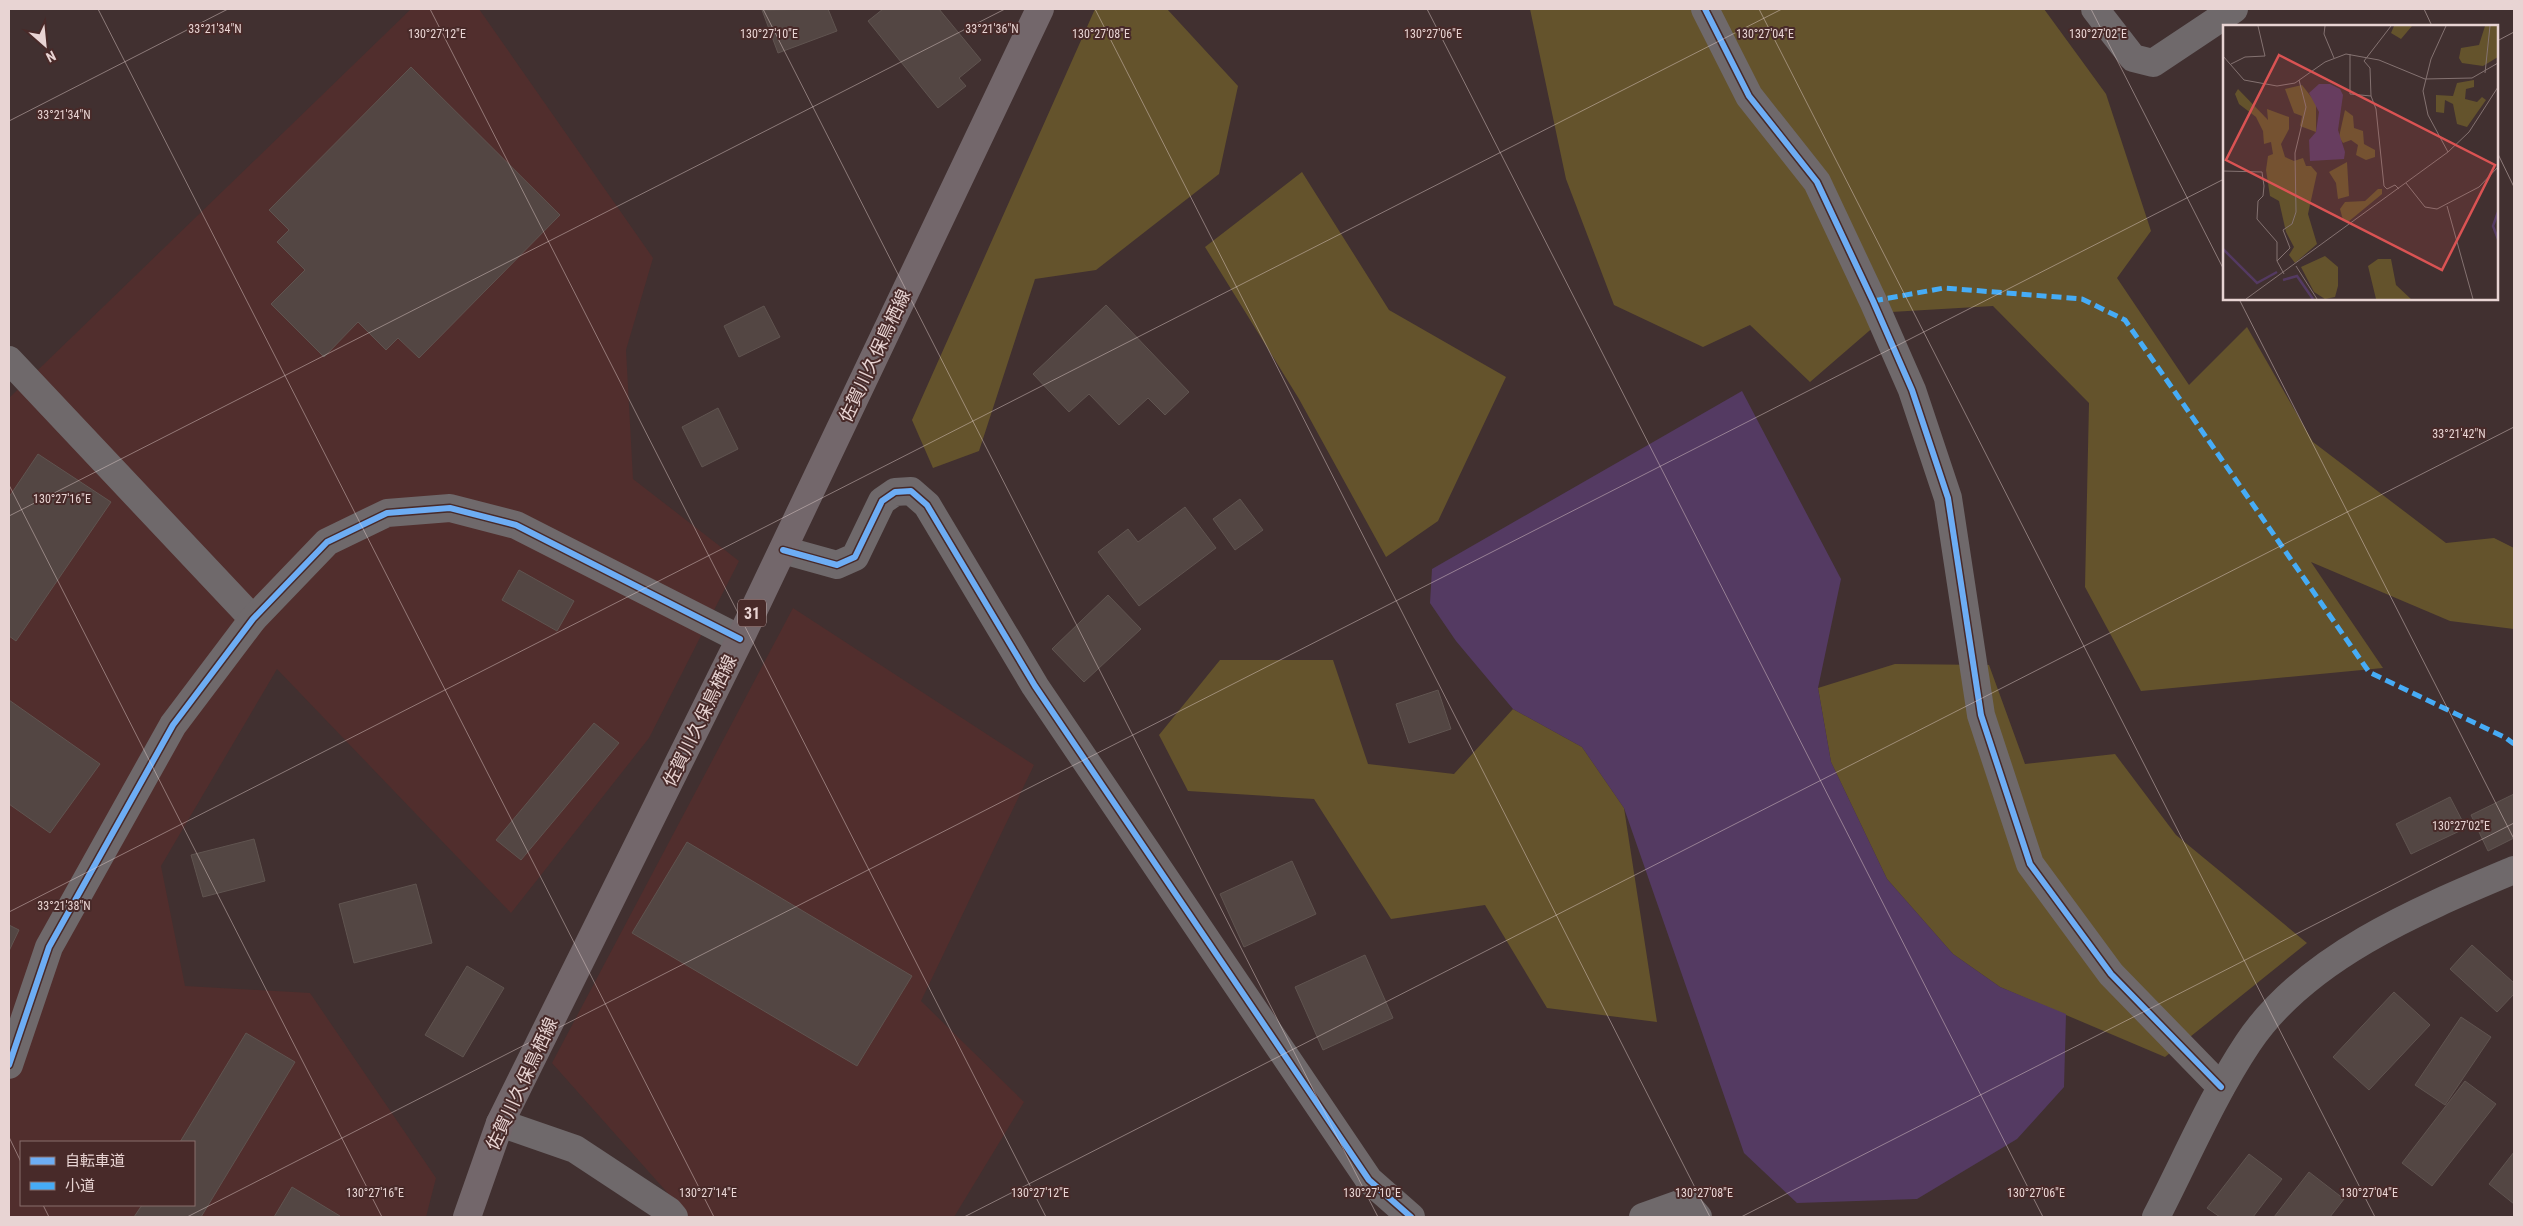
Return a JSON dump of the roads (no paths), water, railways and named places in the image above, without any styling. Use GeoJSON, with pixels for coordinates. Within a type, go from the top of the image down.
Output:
{"type":"FeatureCollection","features":[{"type":"Feature","properties":{"kind":"main road","name":"佐賀川久保鳥栖線"},"geometry":{"type":"LineString","coordinates":[[467,1217],[500,1123],[740,639],[1040,9]]}},
{"type":"Feature","properties":{"kind":"street"},"geometry":{"type":"LineString","coordinates":[[1705,9],[1749,96],[1817,182],[1874,301],[1912,390],[1948,498],[1981,715],[2030,864],[2111,974],[2221,1087]]}},
{"type":"Feature","properties":{"kind":"street"},"geometry":{"type":"LineString","coordinates":[[2096,9],[2133,58],[2153,63],[2234,9]]}},
{"type":"Feature","properties":{"kind":"street"},"geometry":{"type":"LineString","coordinates":[[9,360],[253,619]]}},
{"type":"Feature","properties":{"kind":"street"},"geometry":{"type":"LineString","coordinates":[[783,550],[838,564],[855,557],[882,501],[895,492],[911,491],[927,505],[1035,686],[1363,1172],[1369,1180],[1411,1217]]}},
{"type":"Feature","properties":{"kind":"street"},"geometry":{"type":"LineString","coordinates":[[9,1065],[49,947],[173,725],[253,619],[327,542],[387,513],[450,508],[516,525],[740,639]]}},
{"type":"Feature","properties":{"kind":"street"},"geometry":{"type":"LineString","coordinates":[[2156,1217],[2221,1087],[2249,1042],[2276,1009],[2309,978],[2339,956],[2396,924],[2514,870]]}},
{"type":"Feature","properties":{"kind":"street"},"geometry":{"type":"LineString","coordinates":[[500,1123],[575,1149],[669,1211],[674,1217]]}},
{"type":"Feature","properties":{"kind":"street"},"geometry":{"type":"LineString","coordinates":[[1643,1217],[1684,1202],[1698,1217]]}}]}
